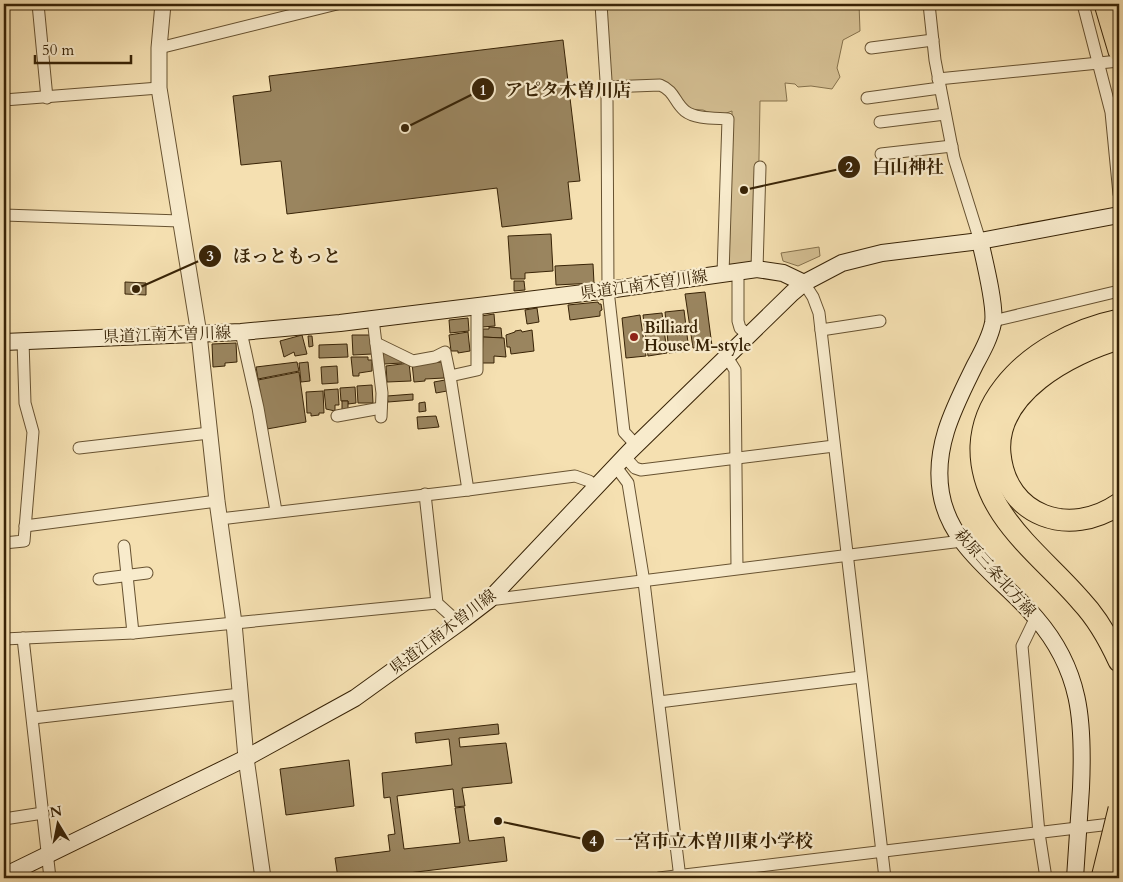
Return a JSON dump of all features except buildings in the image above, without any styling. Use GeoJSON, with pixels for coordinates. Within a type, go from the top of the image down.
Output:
{"type":"FeatureCollection","features":[{"type":"Feature","properties":{"kind":"highway"},"geometry":{"type":"LineString","coordinates":[[1105,4],[1119,51]]}},
{"type":"Feature","properties":{"kind":"highway"},"geometry":{"type":"LineString","coordinates":[[1119,320],[1085,330],[1056,343],[1031,360],[1012,377],[996,397],[986,417],[982,435],[981,455],[990,492],[1001,513],[1015,531],[1082,601],[1100,624],[1119,662]]}},
{"type":"Feature","properties":{"kind":"highway"},"geometry":{"type":"LineString","coordinates":[[1119,339],[1083,352],[1055,366],[1035,381],[1019,397],[1008,416],[1002,435],[1000,453],[1003,470],[1009,486],[1019,498],[1034,510],[1051,518],[1066,521],[1087,519],[1109,512],[1119,504]]}},
{"type":"Feature","properties":{"kind":"highway"},"geometry":{"type":"LineString","coordinates":[[1102,878],[1119,809]]}},
{"type":"Feature","properties":{"kind":"highway"},"geometry":{"type":"LineString","coordinates":[[1113,878],[1119,860]]}},
{"type":"Feature","properties":{"kind":"main road","name":"県道江南木曽川線"},"geometry":{"type":"LineString","coordinates":[[4,876],[47,853],[246,758],[355,698],[459,623],[489,600],[636,444],[804,283],[842,263],[882,253],[980,241],[1119,215]]}},
{"type":"Feature","properties":{"kind":"main road","name":"萩原三条北方線"},"geometry":{"type":"LineString","coordinates":[[980,241],[986,266],[993,321],[984,348],[947,424],[939,458],[939,477],[946,512],[952,526],[962,541],[1036,617],[1057,646],[1066,665],[1078,700],[1082,737],[1079,828],[1075,878]]}},
{"type":"Feature","properties":{"kind":"main road","name":"県道江南木曽川線"},"geometry":{"type":"LineString","coordinates":[[4,342],[241,332],[476,307],[757,269],[783,273],[804,283]]}},
{"type":"Feature","properties":{"kind":"street"},"geometry":{"type":"LineString","coordinates":[[38,4],[47,98]]}},
{"type":"Feature","properties":{"kind":"street"},"geometry":{"type":"LineString","coordinates":[[163,4],[159,48],[159,88],[199,334],[217,501],[234,623],[246,758],[263,878]]}},
{"type":"Feature","properties":{"kind":"street"},"geometry":{"type":"LineString","coordinates":[[159,48],[337,4]]}},
{"type":"Feature","properties":{"kind":"street"},"geometry":{"type":"LineString","coordinates":[[601,4],[607,87],[608,290],[624,432],[636,444]]}},
{"type":"Feature","properties":{"kind":"street"},"geometry":{"type":"LineString","coordinates":[[928,4],[939,84],[952,146],[980,241]]}},
{"type":"Feature","properties":{"kind":"street"},"geometry":{"type":"LineString","coordinates":[[1083,4],[1111,112],[1119,194]]}},
{"type":"Feature","properties":{"kind":"street"},"geometry":{"type":"LineString","coordinates":[[872,48],[933,40]]}},
{"type":"Feature","properties":{"kind":"street"},"geometry":{"type":"LineString","coordinates":[[867,98],[939,84],[1098,62],[1119,61]]}},
{"type":"Feature","properties":{"kind":"street"},"geometry":{"type":"LineString","coordinates":[[607,87],[660,85],[668,88],[684,110],[692,114],[728,119],[730,272],[738,321],[740,328],[748,335]]}},
{"type":"Feature","properties":{"kind":"street"},"geometry":{"type":"LineString","coordinates":[[4,100],[159,88]]}},
{"type":"Feature","properties":{"kind":"street"},"geometry":{"type":"LineString","coordinates":[[880,122],[945,114]]}},
{"type":"Feature","properties":{"kind":"street"},"geometry":{"type":"LineString","coordinates":[[881,154],[952,146]]}},
{"type":"Feature","properties":{"kind":"street"},"geometry":{"type":"LineString","coordinates":[[757,269],[760,167]]}},
{"type":"Feature","properties":{"kind":"street"},"geometry":{"type":"LineString","coordinates":[[4,214],[180,221]]}},
{"type":"Feature","properties":{"kind":"street"},"geometry":{"type":"LineString","coordinates":[[804,283],[813,297],[819,313],[886,878]]}},
{"type":"Feature","properties":{"kind":"street"},"geometry":{"type":"LineString","coordinates":[[993,321],[1119,291]]}},
{"type":"Feature","properties":{"kind":"street"},"geometry":{"type":"LineString","coordinates":[[450,376],[477,370],[476,307]]}},
{"type":"Feature","properties":{"kind":"street"},"geometry":{"type":"LineString","coordinates":[[337,416],[381,412],[382,393],[373,319]]}},
{"type":"Feature","properties":{"kind":"street"},"geometry":{"type":"LineString","coordinates":[[821,330],[880,321]]}},
{"type":"Feature","properties":{"kind":"street"},"geometry":{"type":"LineString","coordinates":[[241,332],[258,408],[276,511]]}},
{"type":"Feature","properties":{"kind":"street"},"geometry":{"type":"LineString","coordinates":[[4,543],[24,541],[26,526],[33,432],[26,403],[23,341]]}},
{"type":"Feature","properties":{"kind":"street"},"geometry":{"type":"LineString","coordinates":[[376,343],[413,361],[435,357],[445,352],[468,490]]}},
{"type":"Feature","properties":{"kind":"street"},"geometry":{"type":"LineString","coordinates":[[727,356],[735,370],[737,568]]}},
{"type":"Feature","properties":{"kind":"street"},"geometry":{"type":"LineString","coordinates":[[79,448],[209,432]]}},
{"type":"Feature","properties":{"kind":"street"},"geometry":{"type":"LineString","coordinates":[[620,462],[641,470],[834,446]]}},
{"type":"Feature","properties":{"kind":"street"},"geometry":{"type":"LineString","coordinates":[[620,462],[628,483],[644,582],[680,877]]}},
{"type":"Feature","properties":{"kind":"street"},"geometry":{"type":"LineString","coordinates":[[220,519],[575,476],[589,481],[596,487]]}},
{"type":"Feature","properties":{"kind":"street"},"geometry":{"type":"LineString","coordinates":[[425,494],[437,602],[459,623]]}},
{"type":"Feature","properties":{"kind":"street"},"geometry":{"type":"LineString","coordinates":[[26,526],[217,501]]}},
{"type":"Feature","properties":{"kind":"street"},"geometry":{"type":"LineString","coordinates":[[489,600],[962,541]]}},
{"type":"Feature","properties":{"kind":"street"},"geometry":{"type":"LineString","coordinates":[[124,546],[133,634]]}},
{"type":"Feature","properties":{"kind":"street"},"geometry":{"type":"LineString","coordinates":[[99,579],[147,573]]}},
{"type":"Feature","properties":{"kind":"street"},"geometry":{"type":"LineString","coordinates":[[4,639],[133,634],[437,602]]}},
{"type":"Feature","properties":{"kind":"street"},"geometry":{"type":"LineString","coordinates":[[1036,617],[1022,646],[1039,834],[1046,878]]}},
{"type":"Feature","properties":{"kind":"street"},"geometry":{"type":"LineString","coordinates":[[23,638],[50,878]]}},
{"type":"Feature","properties":{"kind":"street"},"geometry":{"type":"LineString","coordinates":[[659,702],[861,677]]}},
{"type":"Feature","properties":{"kind":"street"},"geometry":{"type":"LineString","coordinates":[[33,718],[240,694]]}},
{"type":"Feature","properties":{"kind":"street"},"geometry":{"type":"LineString","coordinates":[[4,819],[43,813]]}},
{"type":"Feature","properties":{"kind":"street"},"geometry":{"type":"LineString","coordinates":[[659,878],[680,877],[1119,823]]}},
{"type":"Feature","properties":{"kind":"shaded area"},"geometry":{"type":"Polygon","coordinates":[[[604,4],[859,4],[860,31],[843,40],[837,68],[840,77],[832,89],[811,86],[798,87],[795,84],[785,83],[787,101],[760,101],[757,269],[729,273],[732,111],[718,116],[703,110],[689,109],[668,92],[606,80],[604,4]]]}},
{"type":"Feature","properties":{"kind":"shaded area"},"geometry":{"type":"Polygon","coordinates":[[[819,247],[820,256],[798,266],[783,261],[781,253],[819,247]]]}},
{"type":"Feature","properties":{"kind":"waterway"},"geometry":{"type":"LineString","coordinates":[[4,10],[15,4]]}},
{"type":"Feature","properties":{"kind":"place","name":"アピタ木曽川店"},"geometry":{"type":"Point","coordinates":[405,128]}},
{"type":"Feature","properties":{"kind":"place","name":"白山神社"},"geometry":{"type":"Point","coordinates":[744,190]}},
{"type":"Feature","properties":{"kind":"place","name":"ほっともっと"},"geometry":{"type":"Point","coordinates":[136,289]}},
{"type":"Feature","properties":{"kind":"place","name":"Billiard House M-style"},"geometry":{"type":"Point","coordinates":[634,337]}},
{"type":"Feature","properties":{"kind":"place","name":"一宮市立木曽川東小学校"},"geometry":{"type":"Point","coordinates":[498,821]}}]}
